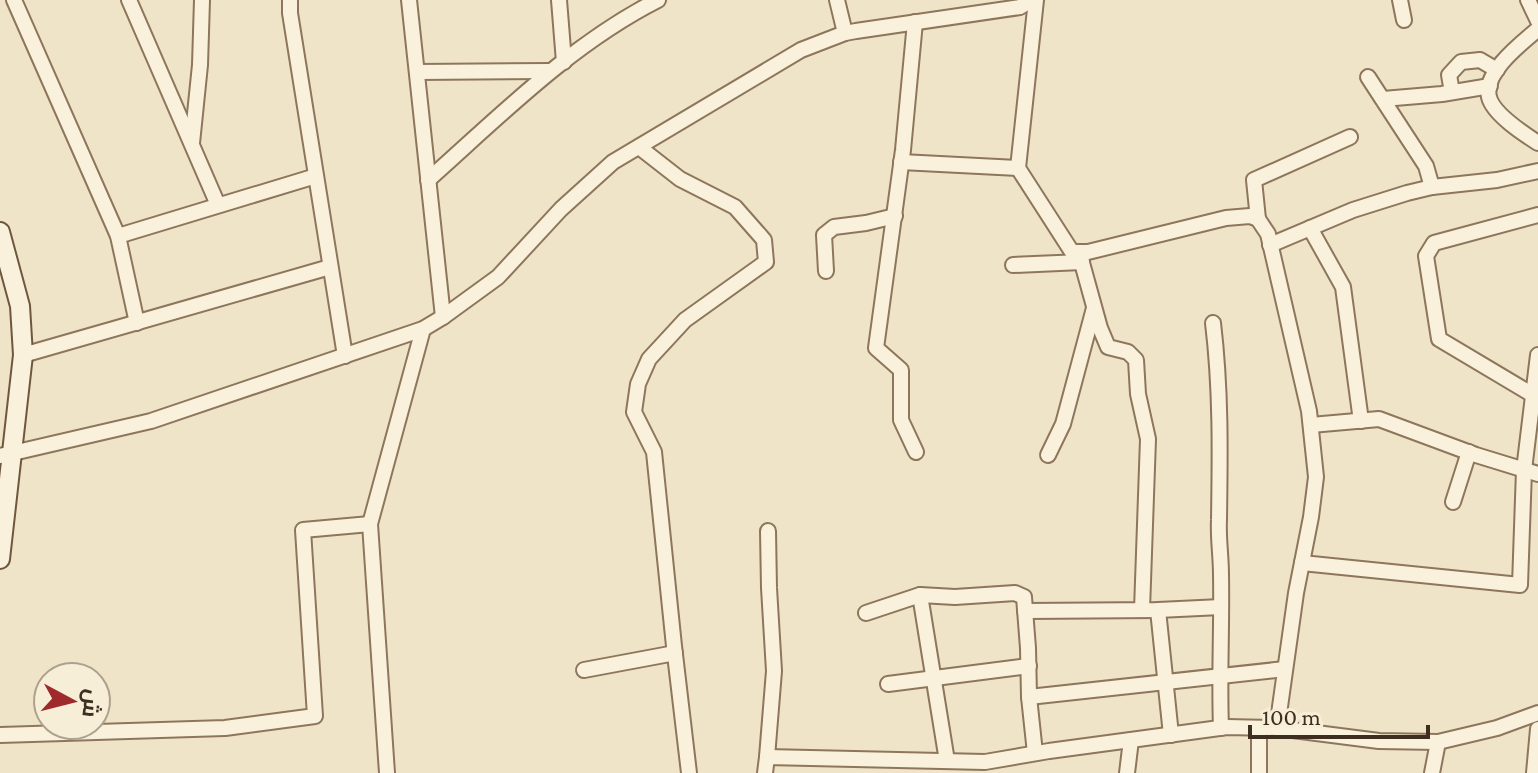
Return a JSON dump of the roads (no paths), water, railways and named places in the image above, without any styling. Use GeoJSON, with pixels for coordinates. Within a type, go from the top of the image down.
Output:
{"type":"FeatureCollection","features":[{"type":"Feature","properties":{"kind":"street"},"geometry":{"type":"LineString","coordinates":[[14,0],[118,236],[137,323]]}},
{"type":"Feature","properties":{"kind":"street"},"geometry":{"type":"LineString","coordinates":[[129,0],[218,205]]}},
{"type":"Feature","properties":{"kind":"street"},"geometry":{"type":"LineString","coordinates":[[192,144],[200,65],[202,0]]}},
{"type":"Feature","properties":{"kind":"street"},"geometry":{"type":"LineString","coordinates":[[290,0],[345,356]]}},
{"type":"Feature","properties":{"kind":"street"},"geometry":{"type":"LineString","coordinates":[[409,0],[443,317]]}},
{"type":"Feature","properties":{"kind":"street"},"geometry":{"type":"LineString","coordinates":[[559,0],[564,62]]}},
{"type":"Feature","properties":{"kind":"street"},"geometry":{"type":"LineString","coordinates":[[428,180],[550,71],[634,12],[658,0]]}},
{"type":"Feature","properties":{"kind":"street"},"geometry":{"type":"LineString","coordinates":[[837,0],[845,33]]}},
{"type":"Feature","properties":{"kind":"street"},"geometry":{"type":"LineString","coordinates":[[7,454],[151,421],[423,329],[498,277],[561,209],[613,162],[801,50],[845,33],[1020,7],[1034,0]]}},
{"type":"Feature","properties":{"kind":"street"},"geometry":{"type":"LineString","coordinates":[[1034,0],[1018,168],[1072,252],[1080,257],[1108,347],[1128,352],[1136,360],[1138,394],[1148,439],[1142,610]]}},
{"type":"Feature","properties":{"kind":"street"},"geometry":{"type":"LineString","coordinates":[[1400,0],[1404,20]]}},
{"type":"Feature","properties":{"kind":"street"},"geometry":{"type":"LineString","coordinates":[[1528,0],[1538,21]]}},
{"type":"Feature","properties":{"kind":"street"},"geometry":{"type":"LineString","coordinates":[[915,22],[895,216],[876,348],[901,370],[901,420],[916,452]]}},
{"type":"Feature","properties":{"kind":"street"},"geometry":{"type":"LineString","coordinates":[[1538,29],[1509,55],[1491,78],[1488,96],[1495,109],[1538,143]]}},
{"type":"Feature","properties":{"kind":"street"},"geometry":{"type":"LineString","coordinates":[[1452,92],[1449,75],[1461,62],[1480,60],[1497,70]]}},
{"type":"Feature","properties":{"kind":"street"},"geometry":{"type":"LineString","coordinates":[[417,72],[550,71]]}},
{"type":"Feature","properties":{"kind":"street"},"geometry":{"type":"LineString","coordinates":[[1368,77],[1426,166],[1432,187]]}},
{"type":"Feature","properties":{"kind":"street"},"geometry":{"type":"LineString","coordinates":[[1383,99],[1490,86]]}},
{"type":"Feature","properties":{"kind":"street"},"geometry":{"type":"LineString","coordinates":[[1277,728],[1316,477],[1309,411],[1268,234],[1258,219],[1254,180],[1350,137]]}},
{"type":"Feature","properties":{"kind":"street"},"geometry":{"type":"LineString","coordinates":[[639,147],[680,179],[735,207],[764,240],[766,262],[685,320],[649,359],[638,384],[634,412],[654,452],[689,773]]}},
{"type":"Feature","properties":{"kind":"street"},"geometry":{"type":"LineString","coordinates":[[901,162],[1018,168]]}},
{"type":"Feature","properties":{"kind":"street"},"geometry":{"type":"LineString","coordinates":[[1270,245],[1353,210],[1432,187],[1497,180],[1538,171]]}},
{"type":"Feature","properties":{"kind":"street"},"geometry":{"type":"LineString","coordinates":[[118,236],[316,176]]}},
{"type":"Feature","properties":{"kind":"street"},"geometry":{"type":"LineString","coordinates":[[1533,395],[1439,339],[1426,256],[1434,243],[1538,215]]}},
{"type":"Feature","properties":{"kind":"street"},"geometry":{"type":"LineString","coordinates":[[826,271],[824,235],[834,227],[895,216]]}},
{"type":"Feature","properties":{"kind":"street"},"geometry":{"type":"LineString","coordinates":[[1013,265],[1080,257],[1088,252],[1226,218],[1250,216],[1258,219]]}},
{"type":"Feature","properties":{"kind":"street"},"geometry":{"type":"LineString","coordinates":[[1310,228],[1343,287],[1361,421]]}},
{"type":"Feature","properties":{"kind":"street"},"geometry":{"type":"LineString","coordinates":[[0,232],[20,306],[23,355],[7,454],[0,559]]}},
{"type":"Feature","properties":{"kind":"street"},"geometry":{"type":"LineString","coordinates":[[23,355],[330,267]]}},
{"type":"Feature","properties":{"kind":"street"},"geometry":{"type":"LineString","coordinates":[[1048,455],[1063,424],[1094,307]]}},
{"type":"Feature","properties":{"kind":"street"},"geometry":{"type":"LineString","coordinates":[[1213,323],[1218,363],[1221,728]]}},
{"type":"Feature","properties":{"kind":"street"},"geometry":{"type":"LineString","coordinates":[[387,773],[370,524],[423,329]]}},
{"type":"Feature","properties":{"kind":"street"},"geometry":{"type":"LineString","coordinates":[[1302,563],[1520,585],[1538,355]]}},
{"type":"Feature","properties":{"kind":"street"},"geometry":{"type":"LineString","coordinates":[[1311,425],[1379,419],[1531,472]]}},
{"type":"Feature","properties":{"kind":"street"},"geometry":{"type":"LineString","coordinates":[[1453,502],[1469,452]]}},
{"type":"Feature","properties":{"kind":"street"},"geometry":{"type":"LineString","coordinates":[[0,735],[225,728],[315,716],[303,530],[370,524]]}},
{"type":"Feature","properties":{"kind":"street"},"geometry":{"type":"LineString","coordinates":[[765,773],[774,671],[768,531]]}},
{"type":"Feature","properties":{"kind":"street"},"geometry":{"type":"LineString","coordinates":[[866,613],[920,595],[955,597],[1015,593],[1024,597],[1035,753]]}},
{"type":"Feature","properties":{"kind":"street"},"geometry":{"type":"LineString","coordinates":[[920,595],[947,761]]}},
{"type":"Feature","properties":{"kind":"street"},"geometry":{"type":"LineString","coordinates":[[1025,611],[1221,607]]}},
{"type":"Feature","properties":{"kind":"street"},"geometry":{"type":"LineString","coordinates":[[1158,610],[1171,735]]}},
{"type":"Feature","properties":{"kind":"street"},"geometry":{"type":"LineString","coordinates":[[584,670],[675,653]]}},
{"type":"Feature","properties":{"kind":"street"},"geometry":{"type":"LineString","coordinates":[[888,684],[1029,666]]}},
{"type":"Feature","properties":{"kind":"street"},"geometry":{"type":"LineString","coordinates":[[1029,697],[1285,669]]}},
{"type":"Feature","properties":{"kind":"street"},"geometry":{"type":"LineString","coordinates":[[767,757],[947,761],[984,767],[1035,753],[1221,728],[1277,728],[1379,741],[1438,742],[1497,728],[1538,713]]}},
{"type":"Feature","properties":{"kind":"street"},"geometry":{"type":"LineString","coordinates":[[1259,728],[1259,773]]}},
{"type":"Feature","properties":{"kind":"street"},"geometry":{"type":"LineString","coordinates":[[1534,773],[1538,729]]}},
{"type":"Feature","properties":{"kind":"street"},"geometry":{"type":"LineString","coordinates":[[1127,773],[1131,740]]}},
{"type":"Feature","properties":{"kind":"street"},"geometry":{"type":"LineString","coordinates":[[1432,773],[1438,742]]}}]}
